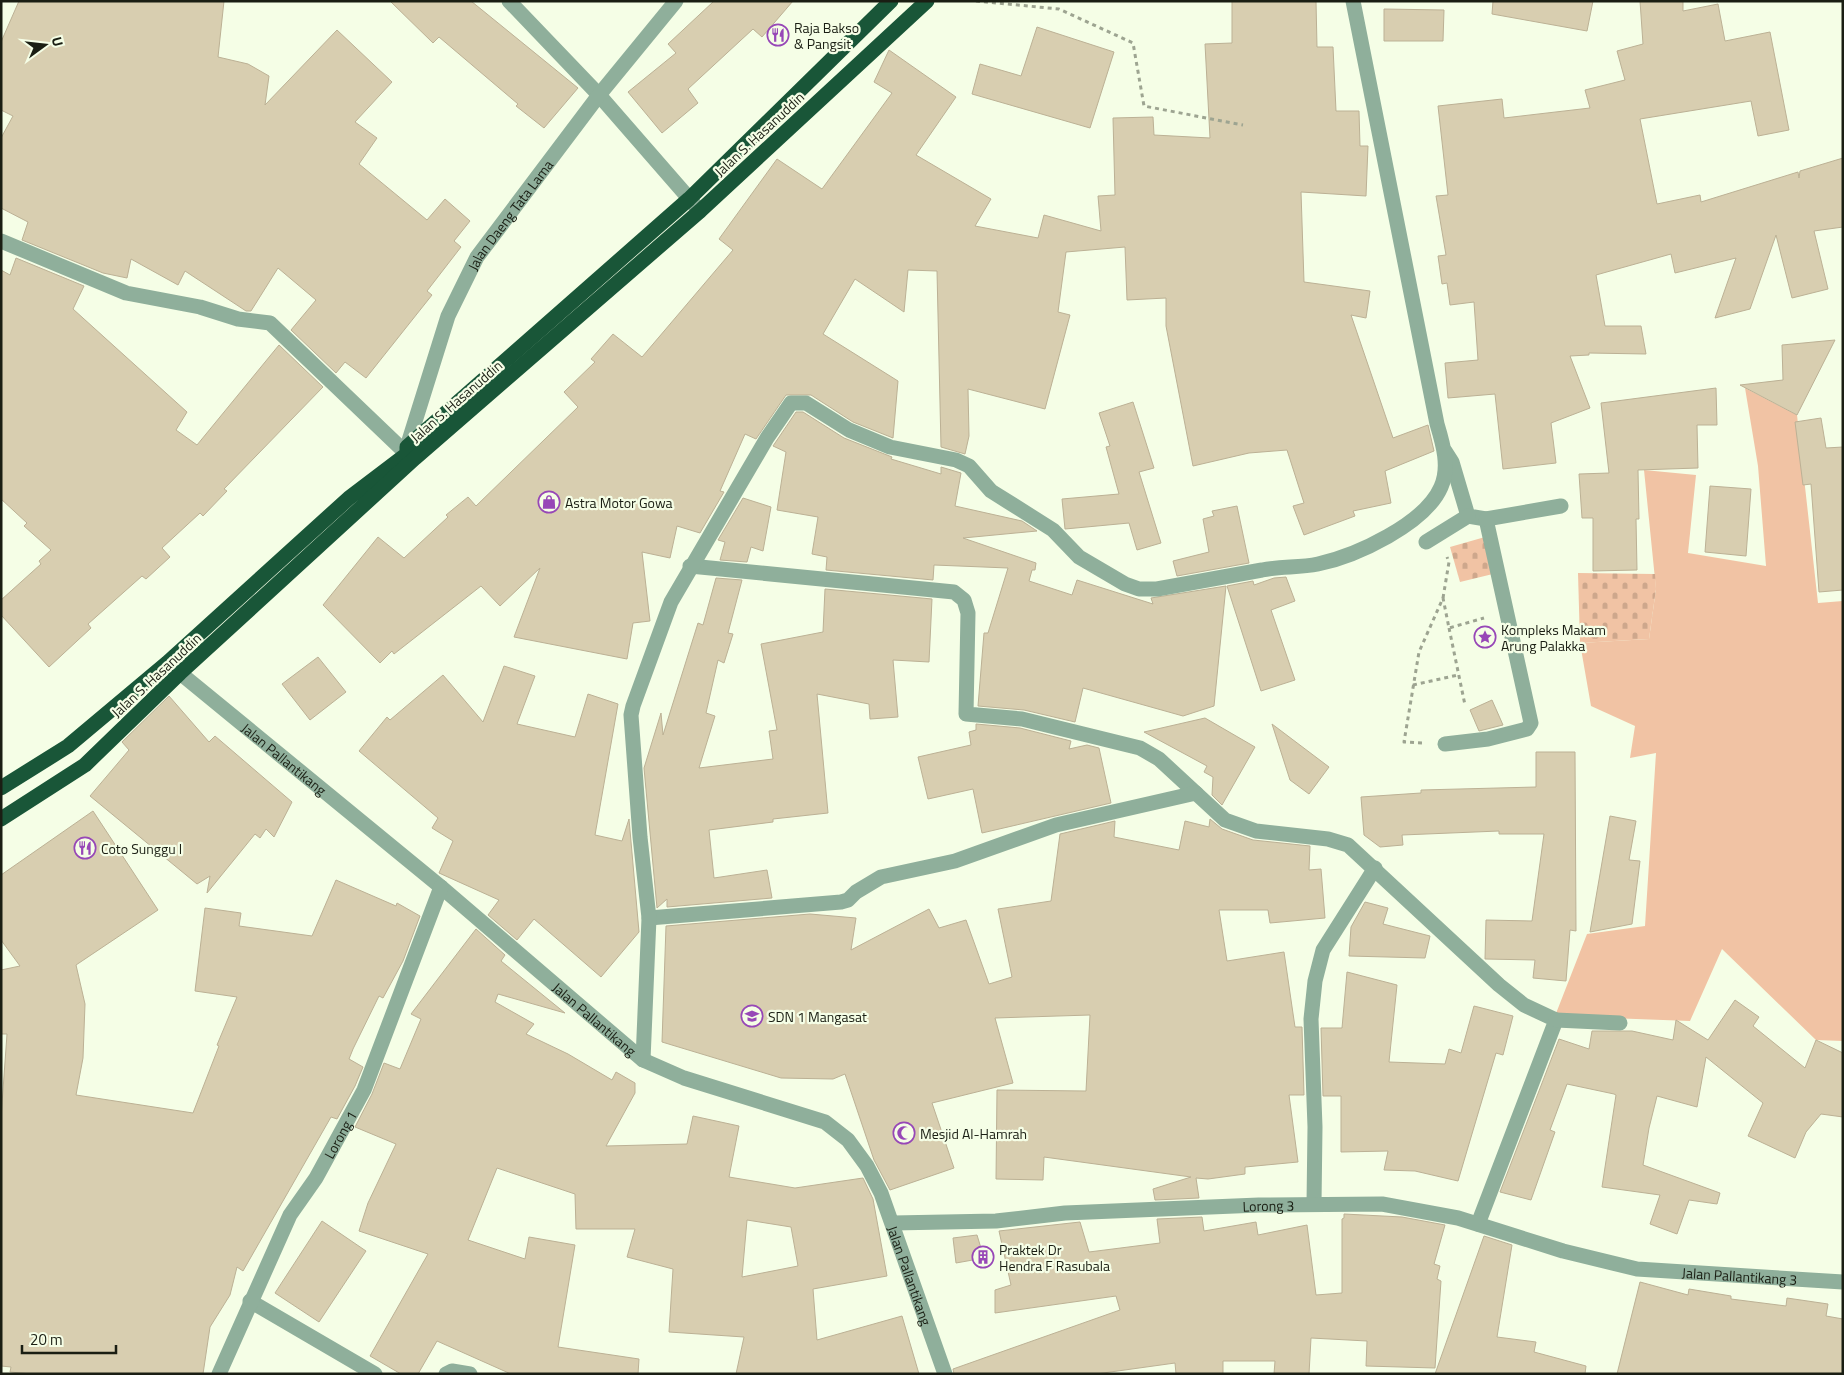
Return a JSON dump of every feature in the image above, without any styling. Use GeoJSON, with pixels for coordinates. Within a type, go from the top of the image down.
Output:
{"type":"FeatureCollection","features":[{"type":"Feature","properties":{"kind":"highway","name":"Jalan S. Hasanuddin"},"geometry":{"type":"LineString","coordinates":[[1,819],[85,765],[180,673],[291,572],[410,453],[688,198],[891,1]]}},
{"type":"Feature","properties":{"kind":"highway","name":"Jalan S. Hasanuddin"},"geometry":{"type":"LineString","coordinates":[[1,788],[68,746],[167,663],[349,498],[410,453],[700,211],[928,1]]}},
{"type":"Feature","properties":{"kind":"highway"},"geometry":{"type":"LineString","coordinates":[[280,560],[291,572]]}},
{"type":"Feature","properties":{"kind":"street"},"geometry":{"type":"LineString","coordinates":[[509,1],[600,95],[700,211]]}},
{"type":"Feature","properties":{"kind":"street","name":"Jalan Daeng Tata Lama"},"geometry":{"type":"LineString","coordinates":[[410,453],[448,316],[477,257],[600,95],[676,1]]}},
{"type":"Feature","properties":{"kind":"street"},"geometry":{"type":"LineString","coordinates":[[1352,1],[1437,424],[1445,451],[1452,462],[1468,516]]}},
{"type":"Feature","properties":{"kind":"street"},"geometry":{"type":"LineString","coordinates":[[1,241],[126,293],[200,307],[238,319],[270,323],[410,453]]}},
{"type":"Feature","properties":{"kind":"street"},"geometry":{"type":"LineString","coordinates":[[643,1060],[649,918],[640,837],[631,715],[671,602],[690,566],[767,438],[791,403],[806,403],[849,430],[890,447],[956,460],[969,466],[991,491],[1053,530],[1078,557],[1125,584],[1139,589],[1157,589],[1274,568],[1294,568],[1320,564],[1376,542],[1413,521],[1430,502],[1440,488],[1444,473],[1445,451]]}},
{"type":"Feature","properties":{"kind":"street"},"geometry":{"type":"LineString","coordinates":[[1426,542],[1468,516],[1486,519],[1561,506]]}},
{"type":"Feature","properties":{"kind":"street"},"geometry":{"type":"LineString","coordinates":[[1445,744],[1488,739],[1527,729],[1531,723],[1486,519]]}},
{"type":"Feature","properties":{"kind":"street"},"geometry":{"type":"LineString","coordinates":[[690,566],[954,592],[964,600],[968,613],[966,714],[1022,719],[1140,748],[1159,759],[1225,820],[1242,828],[1339,841],[1348,844],[1498,985],[1524,1005],[1556,1020],[1620,1023]]}},
{"type":"Feature","properties":{"kind":"street","name":"Jalan Pallantikang"},"geometry":{"type":"LineString","coordinates":[[180,673],[441,886],[643,1060],[684,1078],[825,1122],[848,1140],[867,1166],[892,1222],[945,1374]]}},
{"type":"Feature","properties":{"kind":"street"},"geometry":{"type":"LineString","coordinates":[[649,918],[841,902],[848,900],[856,892],[881,878],[955,861],[1056,825],[1196,793]]}},
{"type":"Feature","properties":{"kind":"street"},"geometry":{"type":"LineString","coordinates":[[1314,1204],[1315,1126],[1311,1019],[1315,981],[1322,950],[1375,868]]}},
{"type":"Feature","properties":{"kind":"street","name":"Lorong 1"},"geometry":{"type":"LineString","coordinates":[[219,1374],[290,1215],[316,1178],[364,1090],[441,886]]}},
{"type":"Feature","properties":{"kind":"street"},"geometry":{"type":"LineString","coordinates":[[1478,1224],[1556,1020]]}},
{"type":"Feature","properties":{"kind":"street","name":"Lorong 3"},"geometry":{"type":"LineString","coordinates":[[892,1222],[996,1221],[1065,1213],[1314,1204],[1382,1204],[1458,1218],[1563,1251],[1637,1269]]}},
{"type":"Feature","properties":{"kind":"street","name":"Jalan Pallantikang 3"},"geometry":{"type":"LineString","coordinates":[[1637,1269],[1843,1282]]}},
{"type":"Feature","properties":{"kind":"street"},"geometry":{"type":"LineString","coordinates":[[250,1301],[375,1374]]}},
{"type":"Feature","properties":{"kind":"street"},"geometry":{"type":"LineString","coordinates":[[446,1374],[452,1371],[470,1374]]}},
{"type":"Feature","properties":{"kind":"path"},"geometry":{"type":"LineString","coordinates":[[976,1],[1059,9],[1133,43],[1144,106],[1243,125]]}},
{"type":"Feature","properties":{"kind":"path"},"geometry":{"type":"LineString","coordinates":[[1440,533],[1449,562],[1443,598],[1420,652],[1404,742],[1445,744]]}},
{"type":"Feature","properties":{"kind":"path"},"geometry":{"type":"LineString","coordinates":[[1443,598],[1458,675],[1466,705]]}},
{"type":"Feature","properties":{"kind":"path"},"geometry":{"type":"LineString","coordinates":[[1449,628],[1506,612]]}},
{"type":"Feature","properties":{"kind":"path"},"geometry":{"type":"LineString","coordinates":[[1413,686],[1458,675]]}},
{"type":"Feature","properties":{"kind":"green space"},"geometry":{"type":"Polygon","coordinates":[[[1745,388],[1797,415],[1818,603],[1843,601],[1843,1041],[1816,1040],[1722,949],[1690,1021],[1555,1016],[1587,934],[1645,926],[1656,753],[1630,758],[1635,726],[1591,706],[1580,643],[1649,639],[1656,589],[1644,470],[1696,475],[1688,553],[1766,566],[1758,466],[1745,388]]]}},
{"type":"Feature","properties":{"kind":"green space"},"geometry":{"type":"Polygon","coordinates":[[[1485,537],[1497,573],[1460,582],[1450,547],[1485,537]]]}},
{"type":"Feature","properties":{"kind":"green space"},"geometry":{"type":"Polygon","coordinates":[[[1578,573],[1655,574],[1656,589],[1649,639],[1580,643],[1578,573]]]}},
{"type":"Feature","properties":{"kind":"building"},"geometry":{"type":"Polygon","coordinates":[[[19,1],[224,1],[218,57],[248,64],[269,76],[265,105],[337,30],[392,82],[355,122],[377,138],[359,164],[427,220],[445,199],[470,221],[454,241],[461,247],[427,291],[432,295],[366,378],[345,362],[336,373],[291,330],[316,300],[278,268],[251,311],[246,311],[185,271],[178,285],[131,259],[127,278],[103,273],[22,240],[28,222],[1,208],[1,138],[13,116],[1,110],[1,42],[19,1]]]}},
{"type":"Feature","properties":{"kind":"building"},"geometry":{"type":"Polygon","coordinates":[[[390,1],[471,1],[578,88],[544,128],[516,106],[518,104],[439,37],[433,43],[390,1]]]}},
{"type":"Feature","properties":{"kind":"building"},"geometry":{"type":"Polygon","coordinates":[[[714,1],[793,1],[762,37],[753,29],[688,89],[698,103],[662,133],[628,92],[676,53],[668,44],[714,1]]]}},
{"type":"Feature","properties":{"kind":"building"},"geometry":{"type":"Polygon","coordinates":[[[1232,1],[1316,1],[1317,47],[1333,47],[1336,111],[1359,111],[1360,146],[1368,146],[1366,196],[1301,192],[1304,282],[1370,291],[1366,318],[1351,315],[1393,438],[1428,425],[1434,451],[1385,471],[1391,503],[1353,511],[1355,516],[1304,535],[1293,506],[1304,503],[1287,450],[1249,453],[1193,466],[1166,326],[1166,298],[1127,300],[1125,247],[1066,252],[1058,312],[1070,315],[1045,409],[968,389],[969,436],[965,454],[941,447],[937,271],[908,270],[904,312],[855,279],[823,334],[898,381],[893,438],[853,422],[811,395],[786,395],[756,439],[745,434],[720,491],[724,492],[700,533],[677,526],[670,558],[642,552],[650,621],[633,623],[627,659],[514,637],[540,568],[500,606],[481,586],[394,654],[392,651],[380,663],[323,605],[378,537],[404,558],[448,517],[446,515],[468,497],[476,506],[578,407],[564,392],[595,362],[591,359],[613,334],[642,357],[733,250],[719,239],[777,159],[822,189],[892,93],[874,82],[889,50],[956,97],[916,155],[991,199],[975,226],[1038,238],[1044,215],[1101,231],[1098,196],[1115,195],[1113,118],[1153,117],[1154,135],[1210,138],[1205,44],[1232,43],[1232,1]]]}},
{"type":"Feature","properties":{"kind":"building"},"geometry":{"type":"Polygon","coordinates":[[[1493,1],[1593,1],[1587,31],[1492,14],[1493,1]]]}},
{"type":"Feature","properties":{"kind":"building"},"geometry":{"type":"Polygon","coordinates":[[[1640,1],[1683,1],[1683,11],[1718,4],[1725,41],[1770,32],[1789,130],[1758,136],[1751,101],[1640,119],[1657,204],[1700,195],[1701,202],[1798,172],[1799,178],[1800,171],[1843,158],[1843,227],[1814,231],[1828,289],[1792,298],[1776,235],[1750,309],[1715,318],[1736,258],[1675,273],[1671,254],[1596,275],[1605,326],[1641,326],[1646,354],[1589,353],[1589,355],[1570,356],[1590,408],[1551,423],[1556,463],[1503,469],[1495,394],[1448,398],[1445,363],[1478,360],[1474,302],[1450,305],[1447,283],[1442,284],[1438,256],[1446,255],[1436,196],[1448,195],[1438,106],[1502,99],[1504,118],[1590,108],[1585,90],[1625,80],[1617,51],[1643,44],[1640,1]]]}},
{"type":"Feature","properties":{"kind":"building"},"geometry":{"type":"Polygon","coordinates":[[[1384,9],[1444,10],[1443,41],[1384,41],[1384,9]]]}},
{"type":"Feature","properties":{"kind":"building"},"geometry":{"type":"Polygon","coordinates":[[[1037,27],[1114,52],[1090,128],[972,94],[980,64],[1021,76],[1037,27]]]}},
{"type":"Feature","properties":{"kind":"building"},"geometry":{"type":"Polygon","coordinates":[[[16,258],[84,286],[73,309],[187,412],[176,430],[197,445],[279,345],[323,387],[224,489],[227,491],[203,516],[200,513],[162,548],[170,557],[146,579],[142,576],[88,624],[91,628],[49,667],[1,615],[1,600],[41,564],[39,561],[51,550],[24,526],[27,523],[1,499],[1,270],[10,275],[16,258]]]}},
{"type":"Feature","properties":{"kind":"building"},"geometry":{"type":"Polygon","coordinates":[[[1835,340],[1797,415],[1740,385],[1783,380],[1782,345],[1835,340]]]}},
{"type":"Feature","properties":{"kind":"building"},"geometry":{"type":"Polygon","coordinates":[[[1716,388],[1717,425],[1697,425],[1698,468],[1638,470],[1639,519],[1636,519],[1637,570],[1593,571],[1593,518],[1582,518],[1579,474],[1609,473],[1601,403],[1716,388]]]}},
{"type":"Feature","properties":{"kind":"building"},"geometry":{"type":"Polygon","coordinates":[[[1133,402],[1154,468],[1139,472],[1161,543],[1137,550],[1129,523],[1065,529],[1062,499],[1119,494],[1106,447],[1110,446],[1099,413],[1133,402]]]}},
{"type":"Feature","properties":{"kind":"building"},"geometry":{"type":"Polygon","coordinates":[[[796,412],[803,412],[844,438],[892,457],[891,459],[941,474],[941,467],[961,473],[955,506],[1022,521],[1037,531],[963,538],[1036,563],[1035,570],[1032,570],[1029,581],[1072,595],[1077,580],[1153,604],[1151,598],[1226,586],[1214,706],[1183,716],[1083,688],[1075,722],[1024,710],[978,706],[984,633],[988,633],[1008,568],[934,565],[933,580],[826,570],[827,557],[812,554],[818,517],[777,510],[786,452],[773,446],[796,412]]]}},
{"type":"Feature","properties":{"kind":"building"},"geometry":{"type":"Polygon","coordinates":[[[1821,418],[1826,448],[1843,447],[1843,590],[1819,592],[1811,484],[1803,485],[1795,422],[1821,418]]]}},
{"type":"Feature","properties":{"kind":"building"},"geometry":{"type":"Polygon","coordinates":[[[1710,486],[1751,489],[1746,556],[1705,552],[1710,486]]]}},
{"type":"Feature","properties":{"kind":"building"},"geometry":{"type":"Polygon","coordinates":[[[743,498],[771,507],[763,551],[751,547],[747,562],[720,560],[725,542],[718,540],[743,498]]]}},
{"type":"Feature","properties":{"kind":"building"},"geometry":{"type":"Polygon","coordinates":[[[1237,506],[1249,563],[1177,576],[1173,561],[1209,552],[1203,519],[1214,516],[1212,511],[1237,506]]]}},
{"type":"Feature","properties":{"kind":"building"},"geometry":{"type":"Polygon","coordinates":[[[1286,577],[1295,601],[1271,610],[1295,680],[1261,691],[1227,586],[1253,581],[1254,585],[1274,578],[1286,577]]]}},
{"type":"Feature","properties":{"kind":"building"},"geometry":{"type":"Polygon","coordinates":[[[716,578],[742,580],[728,633],[733,634],[724,663],[718,660],[706,713],[715,716],[699,768],[773,759],[769,731],[777,730],[761,644],[823,632],[825,589],[932,599],[929,662],[893,660],[898,717],[870,719],[869,704],[817,694],[828,813],[773,819],[773,822],[709,830],[714,878],[767,870],[772,898],[667,907],[667,899],[657,908],[644,768],[661,713],[663,735],[698,623],[703,625],[716,578]]]}},
{"type":"Feature","properties":{"kind":"building"},"geometry":{"type":"Polygon","coordinates":[[[318,657],[346,692],[310,720],[282,684],[318,657]]]}},
{"type":"Feature","properties":{"kind":"building"},"geometry":{"type":"Polygon","coordinates":[[[504,666],[535,676],[517,724],[575,737],[588,694],[618,704],[595,835],[622,841],[629,819],[639,932],[601,977],[534,919],[517,940],[488,915],[499,900],[439,873],[453,841],[432,828],[438,818],[359,751],[387,717],[390,720],[443,675],[483,722],[504,666]]]}},
{"type":"Feature","properties":{"kind":"building"},"geometry":{"type":"Polygon","coordinates":[[[169,696],[209,742],[215,736],[292,802],[274,837],[266,829],[260,838],[255,834],[207,893],[210,876],[197,884],[90,796],[129,750],[122,742],[169,696]]]}},
{"type":"Feature","properties":{"kind":"building"},"geometry":{"type":"Polygon","coordinates":[[[1492,700],[1503,725],[1479,731],[1470,710],[1492,700]]]}},
{"type":"Feature","properties":{"kind":"building"},"geometry":{"type":"Polygon","coordinates":[[[1205,718],[1255,747],[1222,805],[1212,795],[1213,777],[1204,772],[1207,766],[1144,732],[1205,718]]]}},
{"type":"Feature","properties":{"kind":"building"},"geometry":{"type":"Polygon","coordinates":[[[976,724],[1020,728],[1071,741],[1069,749],[1087,745],[1099,748],[1111,803],[982,833],[973,789],[928,799],[918,757],[971,745],[969,732],[976,730],[976,724]]]}},
{"type":"Feature","properties":{"kind":"building"},"geometry":{"type":"Polygon","coordinates":[[[1272,724],[1329,767],[1309,794],[1290,780],[1272,724]]]}},
{"type":"Feature","properties":{"kind":"building"},"geometry":{"type":"Polygon","coordinates":[[[1536,752],[1575,752],[1576,931],[1570,930],[1566,981],[1533,978],[1535,960],[1485,959],[1486,920],[1532,921],[1544,834],[1499,834],[1499,831],[1402,835],[1403,845],[1380,847],[1364,835],[1361,797],[1421,793],[1421,790],[1536,787],[1536,752]]]}},
{"type":"Feature","properties":{"kind":"building"},"geometry":{"type":"Polygon","coordinates":[[[93,811],[158,910],[76,965],[85,1004],[83,1058],[76,1095],[193,1113],[219,1046],[217,1045],[237,997],[195,991],[205,908],[241,913],[239,926],[312,936],[336,880],[396,906],[397,903],[420,916],[403,961],[383,998],[379,996],[349,1059],[363,1067],[355,1086],[337,1119],[331,1117],[243,1271],[237,1267],[230,1295],[210,1327],[203,1374],[32,1374],[10,1372],[11,1367],[1,1366],[1,1118],[7,1034],[1,1034],[1,970],[20,966],[1,940],[1,875],[93,811]]]}},
{"type":"Feature","properties":{"kind":"building"},"geometry":{"type":"Polygon","coordinates":[[[1610,816],[1636,821],[1629,860],[1640,861],[1632,924],[1590,932],[1610,816]]]}},
{"type":"Feature","properties":{"kind":"building"},"geometry":{"type":"Polygon","coordinates":[[[1210,819],[1222,829],[1253,840],[1310,846],[1309,870],[1321,869],[1325,918],[1270,923],[1268,910],[1219,910],[1227,961],[1284,952],[1295,1027],[1302,1027],[1304,1095],[1289,1095],[1298,1162],[1245,1167],[1245,1174],[1208,1179],[1196,1178],[1199,1198],[1155,1200],[1153,1189],[1191,1177],[1044,1157],[1043,1180],[996,1179],[997,1090],[1086,1091],[1090,1015],[995,1018],[1013,1083],[932,1103],[954,1168],[890,1190],[874,1160],[845,1074],[833,1079],[781,1078],[662,1042],[666,926],[810,914],[856,918],[851,950],[929,909],[939,928],[966,920],[989,984],[1012,977],[998,909],[1051,901],[1060,834],[1115,821],[1114,837],[1179,850],[1185,821],[1209,827],[1210,819]]]}},
{"type":"Feature","properties":{"kind":"building"},"geometry":{"type":"Polygon","coordinates":[[[1365,902],[1388,908],[1383,924],[1430,936],[1425,958],[1349,956],[1351,927],[1365,902]]]}},
{"type":"Feature","properties":{"kind":"building"},"geometry":{"type":"Polygon","coordinates":[[[476,929],[505,955],[501,961],[565,1013],[498,994],[495,1002],[534,1024],[526,1034],[568,1054],[612,1080],[616,1072],[635,1083],[635,1093],[606,1146],[687,1144],[693,1116],[739,1126],[729,1177],[795,1188],[863,1178],[873,1199],[887,1276],[813,1289],[817,1340],[902,1316],[919,1374],[736,1374],[744,1337],[669,1332],[673,1269],[627,1257],[635,1229],[576,1229],[575,1194],[497,1168],[468,1240],[525,1259],[529,1237],[575,1245],[558,1347],[639,1359],[638,1374],[511,1374],[437,1341],[418,1374],[401,1374],[370,1356],[428,1254],[359,1231],[368,1203],[396,1144],[355,1127],[372,1094],[384,1063],[400,1069],[421,1019],[411,1014],[476,929]],[[747,1220],[742,1277],[798,1266],[791,1227],[747,1220]]]}},
{"type":"Feature","properties":{"kind":"building"},"geometry":{"type":"Polygon","coordinates":[[[1347,972],[1397,985],[1389,1062],[1445,1064],[1449,1049],[1461,1053],[1474,1006],[1513,1016],[1503,1055],[1496,1053],[1458,1181],[1415,1171],[1384,1170],[1388,1151],[1341,1152],[1341,1096],[1323,1096],[1321,1028],[1342,1028],[1347,972]]]}},
{"type":"Feature","properties":{"kind":"building"},"geometry":{"type":"Polygon","coordinates":[[[1735,1000],[1759,1017],[1753,1026],[1805,1068],[1816,1040],[1843,1053],[1843,1117],[1821,1114],[1806,1132],[1795,1158],[1748,1136],[1763,1103],[1706,1057],[1697,1107],[1657,1096],[1649,1128],[1643,1165],[1720,1193],[1717,1204],[1689,1200],[1677,1234],[1650,1224],[1660,1195],[1602,1187],[1616,1095],[1614,1094],[1567,1084],[1550,1130],[1555,1132],[1531,1200],[1500,1192],[1559,1039],[1589,1049],[1592,1031],[1632,1031],[1673,1040],[1676,1020],[1708,1040],[1735,1000]]]}},
{"type":"Feature","properties":{"kind":"building"},"geometry":{"type":"Polygon","coordinates":[[[1344,1214],[1402,1217],[1445,1225],[1434,1264],[1440,1266],[1437,1279],[1441,1281],[1435,1368],[1366,1366],[1367,1341],[1311,1338],[1309,1374],[1274,1374],[1275,1361],[1223,1361],[1223,1374],[1176,1374],[1175,1363],[1096,1374],[954,1374],[953,1369],[1120,1310],[1116,1296],[995,1313],[995,1290],[1011,1285],[999,1231],[1080,1222],[1089,1252],[1160,1243],[1157,1219],[1202,1217],[1204,1231],[1256,1222],[1258,1235],[1307,1225],[1316,1295],[1342,1293],[1342,1219],[1344,1214]]]}},
{"type":"Feature","properties":{"kind":"building"},"geometry":{"type":"Polygon","coordinates":[[[322,1221],[366,1251],[319,1322],[275,1293],[322,1221]]]}},
{"type":"Feature","properties":{"kind":"building"},"geometry":{"type":"Polygon","coordinates":[[[977,1235],[984,1258],[956,1263],[953,1238],[977,1235]]]}},
{"type":"Feature","properties":{"kind":"building"},"geometry":{"type":"Polygon","coordinates":[[[1484,1236],[1512,1245],[1497,1337],[1536,1342],[1534,1352],[1586,1366],[1585,1374],[1435,1374],[1484,1236]]]}},
{"type":"Feature","properties":{"kind":"building"},"geometry":{"type":"Polygon","coordinates":[[[1640,1282],[1688,1295],[1689,1289],[1731,1296],[1731,1299],[1786,1306],[1787,1298],[1828,1304],[1826,1316],[1843,1319],[1843,1374],[1617,1374],[1640,1282]]]}},
{"type":"Feature","properties":{"kind":"place","name":"Raja Bakso & Pangsit"},"geometry":{"type":"Point","coordinates":[778,35]}},
{"type":"Feature","properties":{"kind":"place","name":"Astra Motor Gowa"},"geometry":{"type":"Point","coordinates":[549,502]}},
{"type":"Feature","properties":{"kind":"place","name":"Kompleks Makam Arung Palakka"},"geometry":{"type":"Point","coordinates":[1485,637]}},
{"type":"Feature","properties":{"kind":"place","name":"Coto Sunggu I"},"geometry":{"type":"Point","coordinates":[85,848]}},
{"type":"Feature","properties":{"kind":"place","name":"SDN 1 Mangasat"},"geometry":{"type":"Point","coordinates":[752,1016]}},
{"type":"Feature","properties":{"kind":"place","name":"Mesjid Al-Hamrah"},"geometry":{"type":"Point","coordinates":[904,1133]}},
{"type":"Feature","properties":{"kind":"place","name":"Praktek Dr Hendra F Rasubala"},"geometry":{"type":"Point","coordinates":[983,1257]}}]}
